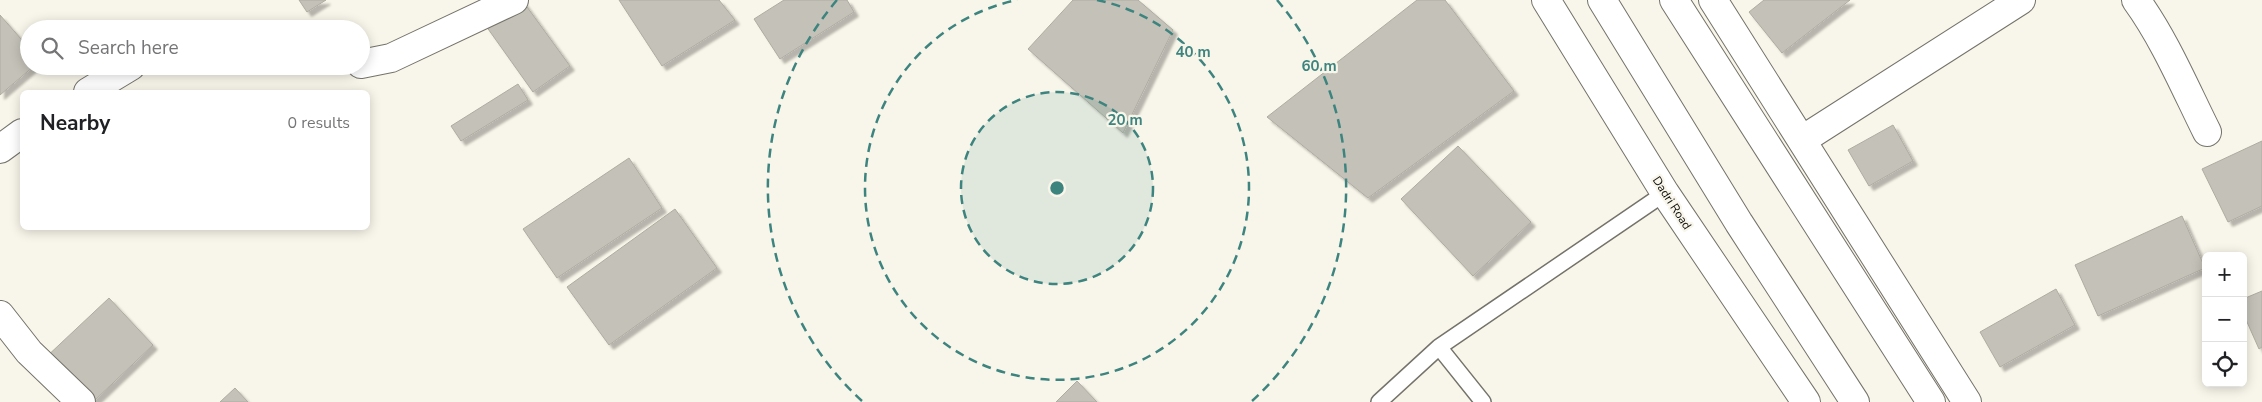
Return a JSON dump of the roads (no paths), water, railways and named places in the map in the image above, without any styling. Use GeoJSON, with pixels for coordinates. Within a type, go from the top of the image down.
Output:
{"type":"FeatureCollection","features":[{"type":"Feature","properties":{"kind":"street"},"geometry":{"type":"LineString","coordinates":[[370,62],[391,58],[514,0]]}},
{"type":"Feature","properties":{"kind":"street","name":"Dadri Road"},"geometry":{"type":"LineString","coordinates":[[1546,0],[1665,193],[1806,402]]}},
{"type":"Feature","properties":{"kind":"street"},"geometry":{"type":"LineString","coordinates":[[1602,0],[1739,223],[1855,402]]}},
{"type":"Feature","properties":{"kind":"street"},"geometry":{"type":"LineString","coordinates":[[1674,0],[1931,402]]}},
{"type":"Feature","properties":{"kind":"street"},"geometry":{"type":"LineString","coordinates":[[1713,0],[1968,402]]}},
{"type":"Feature","properties":{"kind":"street"},"geometry":{"type":"LineString","coordinates":[[1802,140],[2021,0]]}},
{"type":"Feature","properties":{"kind":"street"},"geometry":{"type":"LineString","coordinates":[[2136,0],[2168,54],[2207,132]]}},
{"type":"Feature","properties":{"kind":"street"},"geometry":{"type":"LineString","coordinates":[[91,90],[116,75]]}},
{"type":"Feature","properties":{"kind":"street"},"geometry":{"type":"LineString","coordinates":[[0,149],[20,134]]}},
{"type":"Feature","properties":{"kind":"street"},"geometry":{"type":"LineString","coordinates":[[0,315],[29,352],[81,402]]}},
{"type":"Feature","properties":{"kind":"lane"},"geometry":{"type":"LineString","coordinates":[[1379,402],[1439,347],[1665,193]]}},
{"type":"Feature","properties":{"kind":"lane"},"geometry":{"type":"LineString","coordinates":[[1439,347],[1483,402]]}}]}
